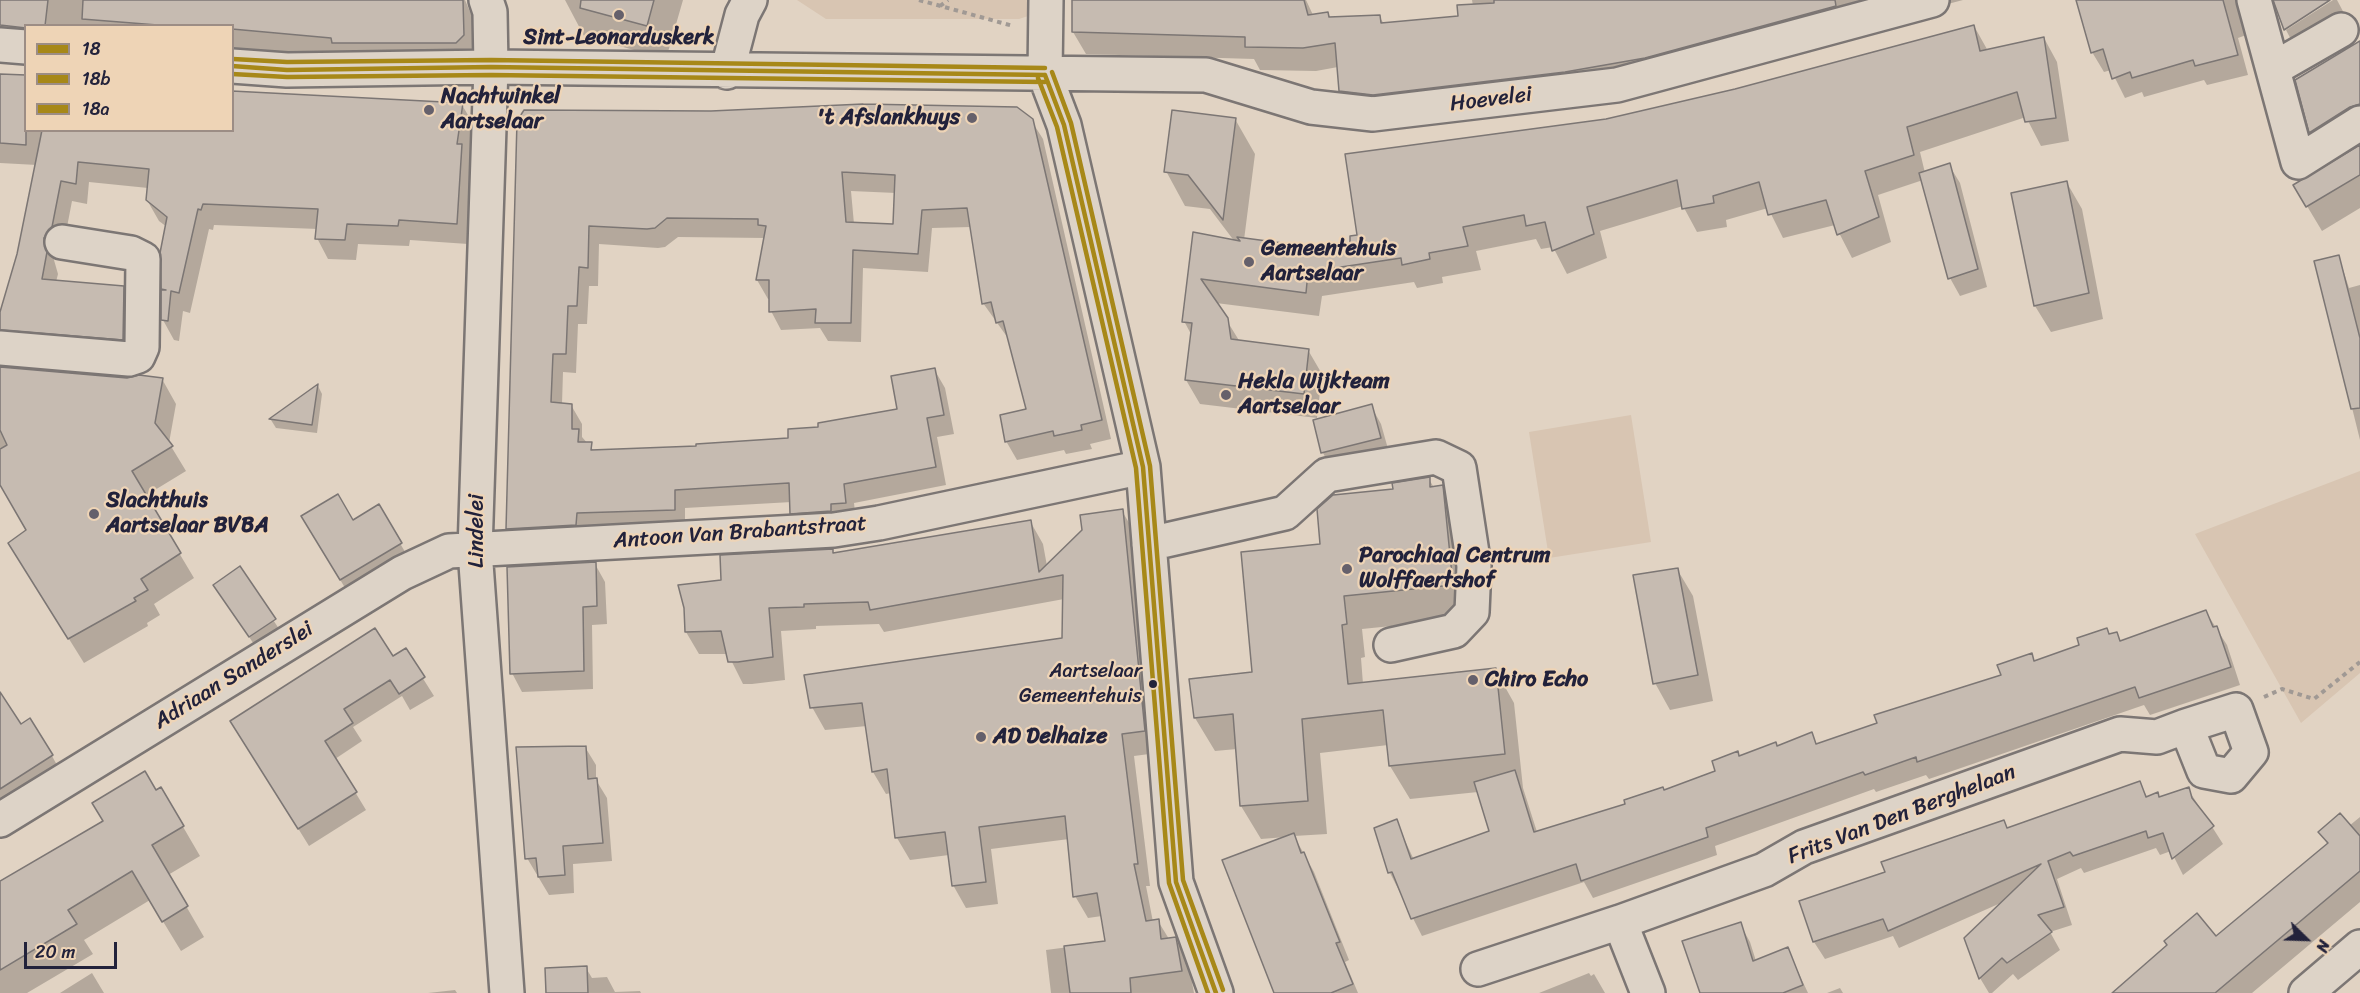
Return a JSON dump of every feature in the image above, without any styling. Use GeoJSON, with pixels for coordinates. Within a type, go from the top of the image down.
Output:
{"type":"FeatureCollection","features":[{"type":"Feature","properties":{"kind":"street","name":"Lindelei"},"geometry":{"type":"LineString","coordinates":[[486,0],[490,12],[491,67],[475,550],[507,993]]}},
{"type":"Feature","properties":{"kind":"street"},"geometry":{"type":"LineString","coordinates":[[727,72],[742,15],[750,0]]}},
{"type":"Feature","properties":{"kind":"street"},"geometry":{"type":"LineString","coordinates":[[1046,0],[1045,75],[1064,125],[1143,467],[1176,882],[1216,993]]}},
{"type":"Feature","properties":{"kind":"street","name":"Hoevelei"},"geometry":{"type":"LineString","coordinates":[[234,66],[287,70],[491,67],[727,72],[1206,75],[1311,107],[1373,114],[1617,85],[1932,0]]}},
{"type":"Feature","properties":{"kind":"street"},"geometry":{"type":"LineString","coordinates":[[2254,0],[2298,162],[2360,123]]}},
{"type":"Feature","properties":{"kind":"street"},"geometry":{"type":"LineString","coordinates":[[2273,69],[2341,30]]}},
{"type":"Feature","properties":{"kind":"street"},"geometry":{"type":"LineString","coordinates":[[0,45],[24,47]]}},
{"type":"Feature","properties":{"kind":"street"},"geometry":{"type":"LineString","coordinates":[[0,348],[129,359],[138,356],[142,347],[143,259],[131,253],[62,242]]}},
{"type":"Feature","properties":{"kind":"street"},"geometry":{"type":"LineString","coordinates":[[1149,544],[1285,513],[1327,475],[1436,457],[1459,468],[1474,566],[1472,612],[1454,631],[1391,645]]}},
{"type":"Feature","properties":{"kind":"street","name":"Antoon Van Brabantstraat"},"geometry":{"type":"LineString","coordinates":[[475,550],[834,530],[879,524],[1143,467]]}},
{"type":"Feature","properties":{"kind":"street","name":"Adriaan Sanderslei"},"geometry":{"type":"LineString","coordinates":[[0,820],[402,573],[449,551],[475,550]]}},
{"type":"Feature","properties":{"kind":"street","name":"Frits Van Den Berghelaan"},"geometry":{"type":"LineString","coordinates":[[1478,969],[1620,922],[1764,870],[1804,847],[2120,734],[2157,737],[2186,726]]}},
{"type":"Feature","properties":{"kind":"street"},"geometry":{"type":"LineString","coordinates":[[1620,922],[1648,993]]}},
{"type":"Feature","properties":{"kind":"street"},"geometry":{"type":"LineString","coordinates":[[2306,993],[2360,946]]}},
{"type":"Feature","properties":{"kind":"path"},"geometry":{"type":"LineString","coordinates":[[919,0],[1012,25],[1019,35]]}},
{"type":"Feature","properties":{"kind":"path"},"geometry":{"type":"LineString","coordinates":[[939,7],[948,0]]}},
{"type":"Feature","properties":{"kind":"path"},"geometry":{"type":"LineString","coordinates":[[2282,689],[2314,699],[2360,662]]}},
{"type":"Feature","properties":{"kind":"shaded area"},"geometry":{"type":"Polygon","coordinates":[[[797,0],[1031,0],[1031,15],[1019,19],[826,19],[797,0]]]}},
{"type":"Feature","properties":{"kind":"shaded area"},"geometry":{"type":"Polygon","coordinates":[[[1631,415],[1651,542],[1549,558],[1529,432],[1631,415]]]}},
{"type":"Feature","properties":{"kind":"shaded area"},"geometry":{"type":"Polygon","coordinates":[[[2360,471],[2360,673],[2301,723],[2195,534],[2360,471]]]}},
{"type":"Feature","properties":{"kind":"building"},"geometry":{"type":"Polygon","coordinates":[[[0,0],[48,0],[45,24],[24,24],[24,28],[0,25],[0,0]]]}},
{"type":"Feature","properties":{"kind":"building"},"geometry":{"type":"Polygon","coordinates":[[[83,0],[463,0],[464,35],[456,43],[332,43],[331,38],[234,29],[234,24],[145,24],[82,19],[83,0]]]}},
{"type":"Feature","properties":{"kind":"building","name":"Sint-Leonarduskerk"},"geometry":{"type":"Polygon","coordinates":[[[581,0],[654,0],[647,26],[580,8],[581,0]]]}},
{"type":"Feature","properties":{"kind":"building"},"geometry":{"type":"Polygon","coordinates":[[[1072,0],[1304,0],[1308,15],[1328,12],[1329,17],[1380,15],[1381,23],[1458,16],[1457,5],[1494,3],[1494,0],[1835,0],[1836,6],[1645,58],[1565,72],[1373,95],[1339,91],[1335,43],[1303,48],[1245,47],[1245,37],[1072,32],[1072,0]]]}},
{"type":"Feature","properties":{"kind":"building"},"geometry":{"type":"Polygon","coordinates":[[[2076,0],[2223,0],[2238,55],[2195,66],[2193,60],[2132,78],[2130,72],[2112,79],[2103,49],[2091,53],[2076,0]]]}},
{"type":"Feature","properties":{"kind":"building"},"geometry":{"type":"Polygon","coordinates":[[[2273,0],[2330,0],[2284,30],[2273,0]]]}},
{"type":"Feature","properties":{"kind":"building"},"geometry":{"type":"Polygon","coordinates":[[[1974,25],[1980,51],[2044,37],[2056,118],[2025,122],[2017,92],[1907,127],[1914,155],[1865,171],[1879,217],[1837,235],[1826,200],[1768,215],[1759,182],[1713,196],[1714,203],[1682,209],[1677,180],[1587,207],[1594,234],[1552,251],[1545,222],[1526,226],[1524,215],[1463,227],[1468,246],[1429,253],[1430,259],[1402,265],[1401,258],[1308,272],[1306,293],[1201,279],[1228,318],[1231,339],[1309,349],[1304,394],[1185,380],[1192,323],[1182,322],[1193,232],[1240,241],[1237,237],[1350,252],[1350,236],[1357,235],[1345,154],[1606,119],[1735,89],[1974,25]]]}},
{"type":"Feature","properties":{"kind":"building"},"geometry":{"type":"Polygon","coordinates":[[[2360,41],[2360,104],[2350,107],[2309,133],[2295,80],[2360,41]]]}},
{"type":"Feature","properties":{"kind":"building"},"geometry":{"type":"Polygon","coordinates":[[[0,74],[24,75],[26,145],[0,143],[0,74]]]}},
{"type":"Feature","properties":{"kind":"building"},"geometry":{"type":"Polygon","coordinates":[[[234,91],[463,103],[457,144],[462,144],[457,224],[399,220],[398,226],[347,224],[345,240],[315,239],[318,209],[203,204],[201,210],[198,209],[179,293],[171,291],[168,321],[161,320],[161,290],[166,290],[161,289],[160,253],[167,217],[146,200],[149,169],[78,162],[76,184],[61,181],[52,227],[44,238],[47,252],[42,279],[124,286],[123,340],[0,330],[0,312],[17,254],[42,132],[234,132],[234,91]]]}},
{"type":"Feature","properties":{"kind":"building"},"geometry":{"type":"Polygon","coordinates":[[[863,104],[1017,107],[1033,119],[1102,420],[1081,425],[1082,430],[1054,436],[1053,431],[1005,442],[1000,415],[1026,409],[1003,321],[996,323],[991,302],[982,304],[967,208],[922,210],[918,254],[853,250],[851,323],[815,323],[816,309],[769,312],[769,280],[756,280],[766,226],[758,225],[758,219],[667,218],[655,228],[647,229],[589,226],[588,268],[579,267],[577,306],[568,306],[566,354],[553,354],[551,402],[572,404],[572,429],[579,429],[578,442],[592,442],[591,450],[696,446],[696,444],[788,438],[788,429],[818,427],[818,423],[897,409],[891,376],[935,368],[944,415],[927,418],[936,467],[844,484],[846,503],[831,504],[831,511],[790,514],[789,483],[675,490],[675,510],[577,513],[576,525],[506,529],[517,121],[524,110],[711,111],[863,104]],[[842,172],[846,222],[893,224],[895,175],[842,172]]]}},
{"type":"Feature","properties":{"kind":"building"},"geometry":{"type":"Polygon","coordinates":[[[1172,110],[1236,118],[1223,220],[1188,175],[1164,172],[1172,110]]]}},
{"type":"Feature","properties":{"kind":"building"},"geometry":{"type":"Polygon","coordinates":[[[2360,145],[2360,175],[2306,207],[2293,185],[2360,145]]]}},
{"type":"Feature","properties":{"kind":"building"},"geometry":{"type":"Polygon","coordinates":[[[1950,163],[1978,269],[1948,279],[1919,173],[1950,163]]]}},
{"type":"Feature","properties":{"kind":"building"},"geometry":{"type":"Polygon","coordinates":[[[2067,181],[2089,293],[2034,306],[2011,193],[2067,181]]]}},
{"type":"Feature","properties":{"kind":"building"},"geometry":{"type":"Polygon","coordinates":[[[2339,255],[2360,338],[2360,408],[2351,409],[2314,261],[2339,255]]]}},
{"type":"Feature","properties":{"kind":"building","name":"Slachthuis Aartselaar BVBA"},"geometry":{"type":"Polygon","coordinates":[[[0,367],[127,378],[139,375],[163,378],[155,423],[173,446],[132,471],[181,553],[141,579],[148,590],[134,598],[136,601],[68,639],[8,543],[26,530],[0,485],[0,449],[7,445],[0,430],[0,367]]]}},
{"type":"Feature","properties":{"kind":"building"},"geometry":{"type":"Polygon","coordinates":[[[318,384],[312,425],[269,419],[318,384]]]}},
{"type":"Feature","properties":{"kind":"building"},"geometry":{"type":"Polygon","coordinates":[[[1372,404],[1381,438],[1321,453],[1313,420],[1372,404]]]}},
{"type":"Feature","properties":{"kind":"building"},"geometry":{"type":"Polygon","coordinates":[[[1430,477],[1430,487],[1443,485],[1453,585],[1344,596],[1347,624],[1342,625],[1348,684],[1496,668],[1505,754],[1389,766],[1383,710],[1302,719],[1308,801],[1240,806],[1233,714],[1194,718],[1189,679],[1252,672],[1241,552],[1320,544],[1317,509],[1333,495],[1393,489],[1392,483],[1430,477]]]}},
{"type":"Feature","properties":{"kind":"building"},"geometry":{"type":"Polygon","coordinates":[[[338,494],[353,520],[379,504],[402,543],[340,580],[301,516],[338,494]]]}},
{"type":"Feature","properties":{"kind":"building"},"geometry":{"type":"Polygon","coordinates":[[[1123,509],[1145,731],[1122,734],[1138,864],[1134,864],[1146,921],[1159,919],[1161,939],[1176,937],[1182,971],[1130,978],[1131,993],[1070,993],[1064,946],[1105,941],[1097,893],[1073,897],[1065,816],[979,827],[986,882],[952,886],[945,832],[895,838],[887,769],[872,772],[862,703],[810,708],[804,675],[1062,638],[1063,575],[870,610],[868,602],[804,604],[804,607],[769,608],[773,657],[738,662],[728,662],[721,631],[685,632],[684,608],[678,585],[721,580],[720,555],[833,549],[833,553],[1031,520],[1039,572],[1082,530],[1080,515],[1123,509]]]}},
{"type":"Feature","properties":{"kind":"building"},"geometry":{"type":"Polygon","coordinates":[[[596,562],[597,606],[583,607],[584,671],[510,674],[507,567],[596,562]]]}},
{"type":"Feature","properties":{"kind":"building"},"geometry":{"type":"Polygon","coordinates":[[[240,566],[276,619],[249,637],[213,585],[240,566]]]}},
{"type":"Feature","properties":{"kind":"building"},"geometry":{"type":"Polygon","coordinates":[[[1678,568],[1698,675],[1653,684],[1633,575],[1678,568]]]}},
{"type":"Feature","properties":{"kind":"building"},"geometry":{"type":"Polygon","coordinates":[[[2206,610],[2213,627],[2217,626],[2231,667],[2139,698],[2135,687],[1917,762],[1916,757],[1865,775],[1863,772],[1706,828],[1708,837],[1581,881],[1576,864],[1411,919],[1392,872],[1388,873],[1374,828],[1397,819],[1411,859],[1489,831],[1474,782],[1515,770],[1534,832],[1625,804],[1624,800],[1663,787],[1664,790],[1715,771],[1712,761],[1738,751],[1739,756],[1776,742],[1777,746],[1812,732],[1816,744],[1877,723],[1874,715],[2001,675],[1997,665],[2032,653],[2034,661],[2079,645],[2077,638],[2107,628],[2109,634],[2117,632],[2120,641],[2206,610]]]}},
{"type":"Feature","properties":{"kind":"building"},"geometry":{"type":"Polygon","coordinates":[[[375,628],[393,656],[406,648],[425,677],[399,694],[390,680],[344,709],[353,723],[325,741],[357,792],[298,829],[230,721],[375,628]]]}},
{"type":"Feature","properties":{"kind":"building"},"geometry":{"type":"Polygon","coordinates":[[[0,692],[21,724],[30,718],[53,755],[0,789],[0,692]]]}},
{"type":"Feature","properties":{"kind":"building"},"geometry":{"type":"Polygon","coordinates":[[[586,746],[588,779],[597,778],[603,843],[563,846],[565,875],[538,877],[536,858],[525,859],[516,747],[586,746]]]}},
{"type":"Feature","properties":{"kind":"building"},"geometry":{"type":"Polygon","coordinates":[[[145,771],[156,790],[161,787],[184,826],[152,845],[188,906],[162,922],[132,871],[68,910],[77,924],[0,970],[0,881],[103,821],[92,803],[145,771]]]}},
{"type":"Feature","properties":{"kind":"building"},"geometry":{"type":"Polygon","coordinates":[[[2140,781],[2146,797],[2158,792],[2159,797],[2189,787],[2192,798],[2214,826],[2172,859],[2163,833],[2148,838],[2146,831],[2073,856],[2070,852],[2048,861],[2064,907],[2038,915],[2052,932],[2007,963],[2002,958],[1979,979],[1964,938],[2041,864],[1888,931],[1883,919],[1813,942],[1799,901],[1885,872],[1881,862],[2004,820],[2007,828],[2140,781]]]}},
{"type":"Feature","properties":{"kind":"building"},"geometry":{"type":"Polygon","coordinates":[[[2340,813],[2360,836],[2360,871],[2215,993],[2112,993],[2167,945],[2164,941],[2197,913],[2216,936],[2328,843],[2318,832],[2340,813]]]}},
{"type":"Feature","properties":{"kind":"building"},"geometry":{"type":"Polygon","coordinates":[[[1294,833],[1301,853],[1304,852],[1340,942],[1336,943],[1353,984],[1331,993],[1274,993],[1222,860],[1294,833]]]}},
{"type":"Feature","properties":{"kind":"building"},"geometry":{"type":"Polygon","coordinates":[[[1741,922],[1753,961],[1788,947],[1803,985],[1783,993],[1700,993],[1682,941],[1741,922]]]}},
{"type":"Feature","properties":{"kind":"building"},"geometry":{"type":"Polygon","coordinates":[[[587,966],[588,993],[546,993],[545,968],[587,966]]]}},
{"type":"Feature","properties":{"kind":"transit line","name":"18a"},"geometry":{"type":"LineString","coordinates":[[234,59],[287,62],[491,60],[1045,68]]}},
{"type":"Feature","properties":{"kind":"transit line","name":"18"},"geometry":{"type":"LineString","coordinates":[[234,66],[287,70],[491,67],[1045,75]]}},
{"type":"Feature","properties":{"kind":"transit line","name":"18a"},"geometry":{"type":"LineString","coordinates":[[1052,72],[1071,123],[1150,466],[1183,880],[1223,990]]}},
{"type":"Feature","properties":{"kind":"transit line","name":"18b"},"geometry":{"type":"LineString","coordinates":[[234,74],[287,77],[491,75],[1045,82]]}},
{"type":"Feature","properties":{"kind":"transit line","name":"18"},"geometry":{"type":"LineString","coordinates":[[1045,75],[1064,125],[1143,467],[1176,882],[1216,993]]}},
{"type":"Feature","properties":{"kind":"transit line","name":"18b"},"geometry":{"type":"LineString","coordinates":[[1038,78],[1057,127],[1136,468],[1169,883],[1208,993]]}},
{"type":"Feature","properties":{"kind":"place","name":"Sint-Leonarduskerk"},"geometry":{"type":"Point","coordinates":[619,15]}},
{"type":"Feature","properties":{"kind":"place","name":"Nachtwinkel Aartselaar"},"geometry":{"type":"Point","coordinates":[429,110]}},
{"type":"Feature","properties":{"kind":"place","name":"'t Afslankhuys"},"geometry":{"type":"Point","coordinates":[972,118]}},
{"type":"Feature","properties":{"kind":"place","name":"Gemeentehuis Aartselaar"},"geometry":{"type":"Point","coordinates":[1249,262]}},
{"type":"Feature","properties":{"kind":"place","name":"Hekla Wijkteam Aartselaar"},"geometry":{"type":"Point","coordinates":[1226,395]}},
{"type":"Feature","properties":{"kind":"place","name":"Slachthuis Aartselaar BVBA"},"geometry":{"type":"Point","coordinates":[94,514]}},
{"type":"Feature","properties":{"kind":"place","name":"Parochiaal Centrum Wolffaertshof"},"geometry":{"type":"Point","coordinates":[1347,569]}},
{"type":"Feature","properties":{"kind":"place","name":"Chiro Echo"},"geometry":{"type":"Point","coordinates":[1473,680]}},
{"type":"Feature","properties":{"kind":"place","name":"Aartselaar Gemeentehuis"},"geometry":{"type":"Point","coordinates":[1153,684]}},
{"type":"Feature","properties":{"kind":"place","name":"AD Delhaize"},"geometry":{"type":"Point","coordinates":[981,737]}}]}
